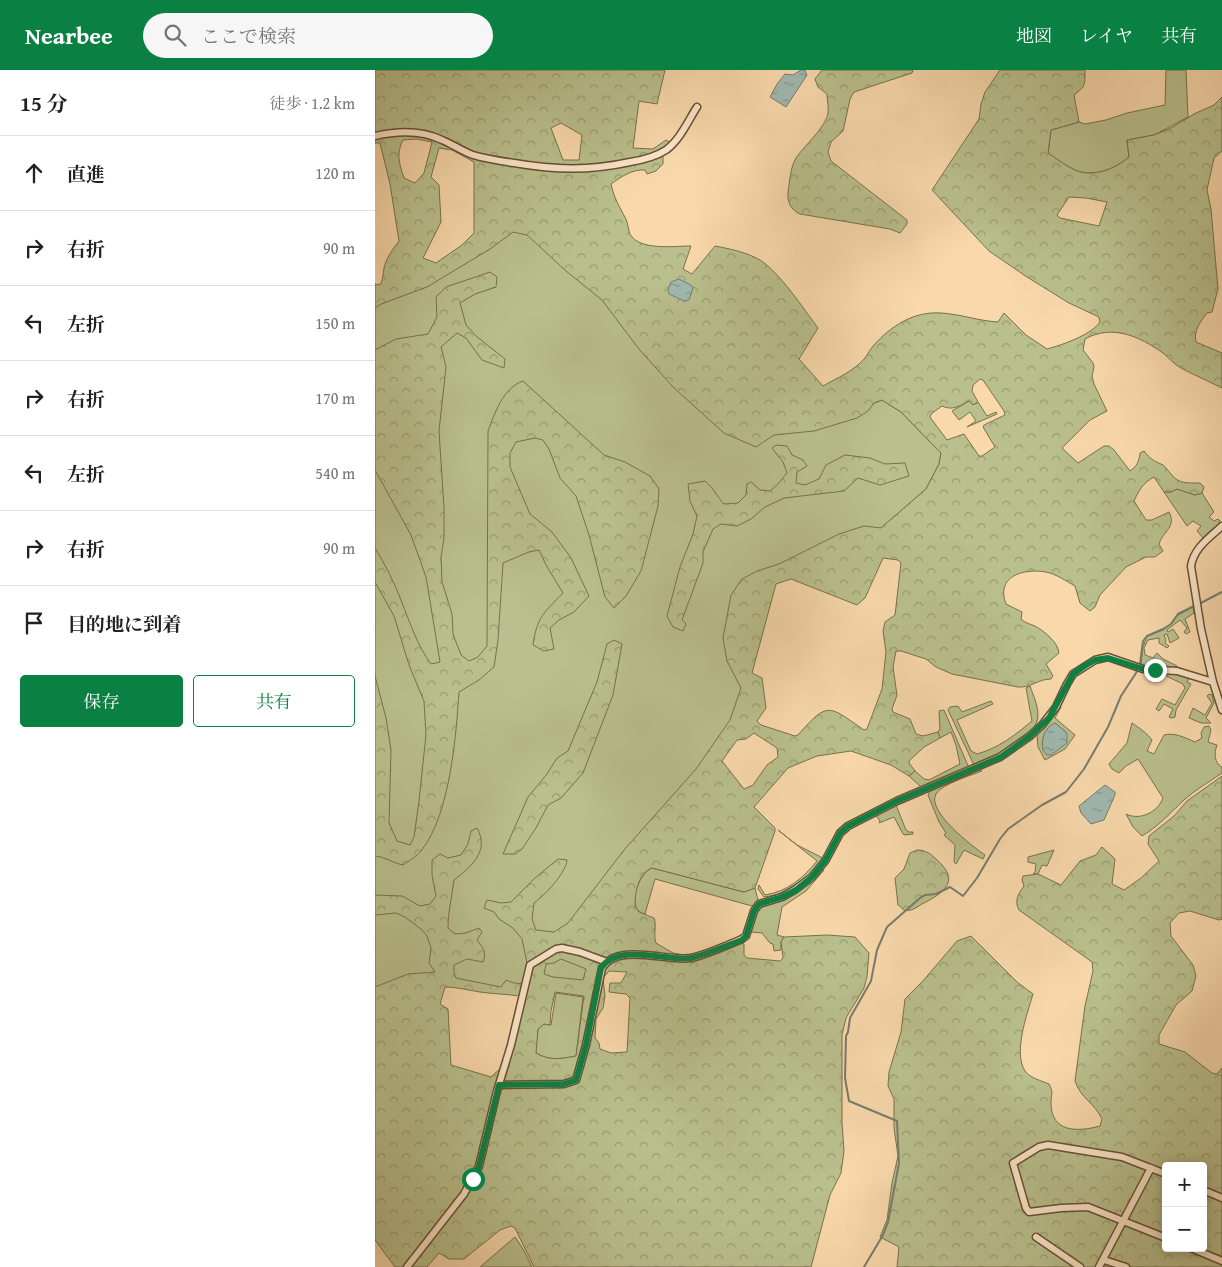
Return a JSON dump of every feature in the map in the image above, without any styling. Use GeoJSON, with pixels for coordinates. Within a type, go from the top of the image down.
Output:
{"type":"FeatureCollection","features":[{"type":"Feature","properties":{"kind":"street"},"geometry":{"type":"LineString","coordinates":[[375,136],[409,132],[426,134],[441,139],[471,154],[493,160],[535,167],[584,170],[607,167],[657,155],[677,139],[697,107]]}},
{"type":"Feature","properties":{"kind":"street"},"geometry":{"type":"LineString","coordinates":[[1222,526],[1196,551],[1192,558],[1191,566],[1191,577],[1201,629],[1213,682],[1222,710]]}},
{"type":"Feature","properties":{"kind":"street"},"geometry":{"type":"LineString","coordinates":[[499,1085],[564,1084],[576,1080],[586,1045],[601,968],[607,962],[617,957],[639,954],[691,958],[742,940],[746,936],[754,911],[759,904],[782,897],[796,890],[812,877],[825,861],[840,833],[848,826],[897,801],[1001,757],[1042,726],[1056,707],[1073,674],[1095,660],[1108,658],[1148,670],[1177,671],[1213,682]]}},
{"type":"Feature","properties":{"kind":"street"},"geometry":{"type":"LineString","coordinates":[[407,1267],[448,1216],[473,1179],[479,1166],[532,962],[561,948],[580,952],[607,962]]}},
{"type":"Feature","properties":{"kind":"street"},"geometry":{"type":"LineString","coordinates":[[1162,1172],[1122,1157],[1048,1145],[1039,1147],[1013,1163],[1026,1208],[1029,1212],[1088,1207],[1162,1236]]}},
{"type":"Feature","properties":{"kind":"street"},"geometry":{"type":"LineString","coordinates":[[1099,1267],[1151,1168]]}},
{"type":"Feature","properties":{"kind":"street"},"geometry":{"type":"LineString","coordinates":[[1207,1192],[1222,1198]]}},
{"type":"Feature","properties":{"kind":"street"},"geometry":{"type":"LineString","coordinates":[[1037,1237],[1080,1267]]}},
{"type":"Feature","properties":{"kind":"street"},"geometry":{"type":"LineString","coordinates":[[1201,1252],[1222,1260]]}},
{"type":"Feature","properties":{"kind":"street"},"geometry":{"type":"LineString","coordinates":[[1104,1260],[1127,1267]]}},
{"type":"Feature","properties":{"kind":"green space"},"geometry":{"type":"Polygon","coordinates":[[[375,70],[665,70],[657,104],[639,101],[633,148],[653,149],[666,140],[671,143],[663,156],[663,164],[656,171],[647,174],[645,170],[636,171],[611,184],[615,198],[626,219],[630,234],[641,243],[649,245],[667,247],[691,246],[683,269],[692,274],[715,246],[749,255],[768,266],[791,291],[818,328],[799,359],[823,386],[856,367],[881,338],[896,326],[922,314],[941,313],[998,322],[1004,313],[1026,335],[1047,349],[1083,335],[1096,327],[1100,322],[1099,317],[1069,303],[989,251],[932,190],[979,119],[985,92],[1000,70],[1085,70],[1084,85],[1074,95],[1079,122],[1051,130],[1048,153],[1075,170],[1089,173],[1096,173],[1111,168],[1129,157],[1127,140],[1154,135],[1171,128],[1214,105],[1222,97],[1222,151],[1214,158],[1207,190],[1211,209],[1218,289],[1212,312],[1207,313],[1200,323],[1195,338],[1196,342],[1222,353],[1222,388],[1181,368],[1163,353],[1135,337],[1115,332],[1095,335],[1085,339],[1083,350],[1093,363],[1092,376],[1094,384],[1107,411],[1090,420],[1062,448],[1078,463],[1104,446],[1109,446],[1130,471],[1137,464],[1140,453],[1144,451],[1152,460],[1164,466],[1177,480],[1200,483],[1204,487],[1202,493],[1195,495],[1177,489],[1171,492],[1164,492],[1154,477],[1144,484],[1140,490],[1134,501],[1146,520],[1152,520],[1169,512],[1171,517],[1170,525],[1159,544],[1163,551],[1155,557],[1146,557],[1126,567],[1100,595],[1095,607],[1090,611],[1080,603],[1075,586],[1053,574],[1029,571],[1014,576],[1008,581],[1004,594],[1006,604],[1022,612],[1021,619],[1046,634],[1058,649],[1059,653],[1046,664],[1053,676],[1051,679],[1018,687],[952,674],[936,667],[926,659],[896,651],[893,667],[897,695],[892,709],[893,712],[910,719],[916,734],[923,736],[938,732],[940,738],[924,747],[909,761],[915,771],[909,776],[891,765],[851,751],[817,756],[788,768],[754,807],[775,828],[755,888],[744,892],[652,868],[643,874],[638,884],[635,906],[639,912],[654,918],[656,943],[673,953],[695,957],[742,943],[744,944],[744,955],[747,958],[780,961],[783,958],[781,942],[784,937],[827,935],[855,937],[869,953],[864,988],[846,1018],[842,1035],[842,1123],[844,1151],[841,1173],[830,1195],[811,1267],[534,1267],[515,1228],[511,1226],[500,1230],[464,1259],[449,1259],[439,1253],[427,1267],[395,1267],[375,1240],[375,987],[408,974],[435,972],[429,963],[431,948],[427,936],[405,917],[396,913],[375,915],[375,895],[402,896],[420,906],[430,904],[436,896],[432,875],[432,860],[440,854],[448,858],[461,855],[468,844],[471,831],[477,828],[480,836],[480,851],[467,870],[454,880],[448,928],[455,934],[466,933],[479,928],[482,932],[477,940],[485,955],[483,962],[467,959],[454,965],[454,973],[456,978],[501,987],[506,980],[519,984],[527,981],[530,978],[522,939],[513,928],[499,919],[494,912],[484,908],[487,900],[501,903],[511,902],[535,878],[558,859],[567,860],[559,877],[544,895],[534,903],[532,919],[536,930],[554,932],[568,923],[624,850],[696,769],[730,720],[741,688],[727,661],[723,638],[731,595],[742,579],[757,571],[779,564],[839,534],[864,526],[881,528],[926,489],[939,464],[941,453],[901,412],[882,400],[874,403],[868,411],[857,418],[814,431],[774,435],[756,447],[724,433],[673,387],[639,349],[602,300],[566,271],[527,235],[513,232],[490,249],[427,287],[375,308],[375,285],[381,284],[386,261],[399,241],[390,184],[380,143],[375,143],[375,70]],[[561,123],[551,128],[563,160],[579,160],[582,135],[561,123]],[[416,139],[403,140],[399,149],[399,159],[404,178],[415,183],[424,173],[432,142],[416,139]],[[439,148],[431,177],[439,185],[441,222],[423,258],[436,263],[462,245],[474,233],[474,162],[452,150],[439,148]],[[1069,197],[1057,215],[1060,218],[1099,226],[1107,202],[1069,197]],[[980,379],[973,385],[972,391],[978,402],[973,405],[969,401],[953,408],[942,406],[931,414],[930,417],[947,440],[964,434],[979,456],[982,456],[995,447],[983,427],[984,425],[1005,415],[983,380],[980,379]],[[883,558],[865,598],[857,605],[791,579],[776,584],[752,673],[762,678],[766,708],[757,721],[761,725],[795,736],[816,716],[829,710],[843,715],[864,730],[867,729],[882,689],[886,652],[883,631],[885,622],[895,615],[901,563],[898,560],[883,558]],[[754,733],[746,739],[737,740],[722,761],[744,789],[753,785],[767,765],[778,757],[777,748],[754,733]],[[561,959],[554,963],[546,964],[544,974],[553,977],[583,980],[586,969],[561,959]],[[609,971],[603,978],[605,996],[603,1008],[596,1019],[595,1038],[599,1043],[600,1049],[611,1053],[627,1052],[630,998],[626,994],[609,992],[610,983],[621,983],[627,972],[609,971]],[[445,987],[440,1004],[448,1009],[451,1065],[491,1077],[502,1067],[519,996],[445,987]],[[555,992],[550,1025],[544,1024],[538,1029],[536,1053],[555,1059],[576,1056],[584,996],[555,992]]]}},
{"type":"Feature","properties":{"kind":"green space"},"geometry":{"type":"Polygon","coordinates":[[[822,70],[913,70],[912,73],[854,92],[850,99],[843,131],[831,142],[828,152],[831,161],[907,220],[907,224],[900,233],[890,229],[800,214],[790,205],[788,192],[794,162],[823,124],[828,113],[827,94],[818,87],[815,79],[822,70]]]}},
{"type":"Feature","properties":{"kind":"green space"},"geometry":{"type":"Polygon","coordinates":[[[1166,70],[1186,70],[1188,117],[1154,135],[1127,140],[1129,157],[1111,168],[1096,173],[1082,172],[1048,154],[1051,130],[1079,122],[1085,124],[1106,120],[1127,113],[1165,105],[1166,70]]]}},
{"type":"Feature","properties":{"kind":"green space"},"geometry":{"type":"Polygon","coordinates":[[[512,225],[526,230],[817,427],[882,400],[901,412],[941,453],[939,464],[926,489],[881,528],[764,581],[735,671],[759,689],[647,835],[593,990],[516,992],[453,983],[375,1019],[375,302],[512,225]]]}},
{"type":"Feature","properties":{"kind":"green space"},"geometry":{"type":"Polygon","coordinates":[[[490,272],[497,277],[496,287],[475,294],[460,303],[466,325],[476,336],[505,359],[504,368],[482,360],[466,338],[457,333],[441,347],[446,367],[439,431],[444,508],[444,538],[441,557],[442,582],[452,614],[453,634],[461,655],[469,661],[478,657],[487,646],[488,431],[505,395],[516,384],[523,381],[604,455],[625,462],[650,476],[659,489],[658,506],[641,571],[626,596],[614,608],[605,597],[589,535],[576,496],[560,478],[549,449],[543,440],[535,438],[516,442],[510,453],[510,467],[530,514],[552,532],[571,558],[589,596],[574,612],[559,620],[550,628],[554,649],[544,651],[533,645],[537,627],[542,616],[563,593],[539,550],[529,552],[503,563],[498,640],[494,667],[479,680],[459,692],[450,775],[439,817],[431,836],[421,851],[403,865],[375,856],[375,676],[386,718],[391,750],[389,823],[397,841],[410,845],[414,837],[426,735],[424,701],[409,665],[394,616],[375,582],[375,548],[392,580],[422,649],[431,664],[440,662],[426,577],[411,535],[375,470],[375,350],[396,339],[428,334],[437,317],[436,297],[446,287],[490,272]]]}},
{"type":"Feature","properties":{"kind":"green space"},"geometry":{"type":"Polygon","coordinates":[[[969,401],[976,404],[978,402],[987,416],[996,412],[997,414],[967,427],[976,421],[970,412],[959,420],[952,411],[969,401]]]}},
{"type":"Feature","properties":{"kind":"green space"},"geometry":{"type":"Polygon","coordinates":[[[776,445],[787,446],[792,455],[803,460],[807,466],[797,472],[796,483],[805,485],[819,479],[826,465],[845,455],[870,458],[885,464],[905,463],[909,476],[880,485],[858,478],[844,491],[784,498],[765,507],[751,519],[737,526],[721,524],[713,529],[703,552],[703,563],[682,620],[686,624],[683,631],[673,627],[667,616],[680,567],[693,534],[697,516],[690,501],[688,484],[705,481],[724,504],[738,503],[746,495],[747,484],[751,482],[760,490],[770,491],[787,473],[783,462],[772,448],[776,445]]]}},
{"type":"Feature","properties":{"kind":"green space"},"geometry":{"type":"Polygon","coordinates":[[[1177,489],[1195,495],[1202,493],[1214,512],[1209,517],[1214,521],[1218,519],[1220,521],[1217,527],[1204,539],[1197,531],[1201,526],[1193,521],[1187,526],[1164,492],[1171,492],[1177,489]]]}},
{"type":"Feature","properties":{"kind":"green space"},"geometry":{"type":"Polygon","coordinates":[[[1193,607],[1194,613],[1185,619],[1190,632],[1186,634],[1184,632],[1187,628],[1180,620],[1167,630],[1168,632],[1173,629],[1179,638],[1170,643],[1167,634],[1164,635],[1165,643],[1169,646],[1167,648],[1159,643],[1159,638],[1148,640],[1144,648],[1145,655],[1153,658],[1157,653],[1163,659],[1177,666],[1176,668],[1151,668],[1141,665],[1143,647],[1147,636],[1163,630],[1178,615],[1193,607]]]}},
{"type":"Feature","properties":{"kind":"green space"},"geometry":{"type":"Polygon","coordinates":[[[614,640],[622,644],[613,695],[583,773],[561,798],[548,805],[522,849],[515,854],[503,854],[528,797],[547,774],[557,758],[568,751],[597,682],[607,644],[614,640]]]}},
{"type":"Feature","properties":{"kind":"green space"},"geometry":{"type":"Polygon","coordinates":[[[1161,673],[1171,673],[1189,678],[1187,682],[1191,684],[1176,710],[1175,717],[1169,717],[1173,709],[1164,704],[1159,711],[1156,709],[1162,699],[1175,705],[1185,688],[1183,684],[1161,675],[1161,673]]]}},
{"type":"Feature","properties":{"kind":"green space"},"geometry":{"type":"Polygon","coordinates":[[[1030,686],[1038,715],[1031,731],[1013,746],[974,765],[948,710],[950,707],[958,706],[962,712],[991,701],[993,704],[957,720],[971,751],[977,754],[1000,745],[1032,721],[1026,688],[1030,686]]]}},
{"type":"Feature","properties":{"kind":"green space"},"geometry":{"type":"Polygon","coordinates":[[[1209,694],[1212,695],[1214,703],[1206,718],[1211,723],[1201,723],[1189,718],[1193,708],[1205,715],[1212,703],[1207,696],[1209,694]]]}},
{"type":"Feature","properties":{"kind":"green space"},"geometry":{"type":"Polygon","coordinates":[[[1061,707],[1055,718],[1075,735],[1065,749],[1045,760],[1038,747],[1037,735],[1061,707]],[[1055,723],[1042,741],[1043,750],[1067,733],[1055,723]]]}},
{"type":"Feature","properties":{"kind":"green space"},"geometry":{"type":"Polygon","coordinates":[[[944,710],[969,768],[921,787],[909,776],[915,771],[924,779],[929,780],[960,764],[951,732],[940,738],[938,732],[940,729],[939,711],[944,710]]]}},
{"type":"Feature","properties":{"kind":"green space"},"geometry":{"type":"Polygon","coordinates":[[[1132,723],[1152,740],[1147,751],[1154,754],[1164,735],[1176,735],[1195,742],[1202,738],[1201,733],[1204,727],[1209,726],[1211,730],[1208,742],[1217,745],[1215,758],[1222,767],[1222,773],[1188,796],[1159,824],[1142,836],[1133,827],[1126,814],[1143,816],[1148,814],[1161,803],[1163,798],[1138,759],[1119,773],[1112,769],[1109,764],[1127,743],[1132,723]]]}},
{"type":"Feature","properties":{"kind":"green space"},"geometry":{"type":"Polygon","coordinates":[[[980,769],[982,771],[951,783],[936,794],[935,801],[944,819],[962,837],[985,855],[983,859],[964,850],[956,864],[954,862],[955,845],[944,835],[946,833],[939,822],[928,795],[930,791],[980,769]]]}},
{"type":"Feature","properties":{"kind":"green space"},"geometry":{"type":"Polygon","coordinates":[[[1222,776],[1222,919],[1219,920],[1190,911],[1179,913],[1170,923],[1171,936],[1193,965],[1196,976],[1192,991],[1176,1005],[1159,1035],[1159,1044],[1185,1052],[1212,1073],[1217,1074],[1222,1068],[1222,1267],[897,1267],[899,1247],[880,1237],[887,1220],[898,1156],[894,1128],[894,1099],[888,1086],[889,1072],[901,1032],[905,999],[957,941],[971,936],[1017,982],[1033,994],[1022,1033],[1020,1054],[1025,1071],[1030,1076],[1049,1084],[1052,1092],[1052,1113],[1056,1120],[1067,1128],[1083,1129],[1100,1126],[1102,1119],[1099,1113],[1081,1092],[1075,1081],[1085,1006],[1093,971],[1092,962],[1019,910],[1018,895],[1024,886],[1023,876],[1038,874],[1061,885],[1080,861],[1096,855],[1102,847],[1115,859],[1112,884],[1124,890],[1141,878],[1159,861],[1148,844],[1149,836],[1174,816],[1187,801],[1222,776]]]}},
{"type":"Feature","properties":{"kind":"green space"},"geometry":{"type":"Polygon","coordinates":[[[896,805],[906,830],[913,832],[913,834],[904,835],[894,817],[879,823],[880,821],[875,814],[896,805]]]}},
{"type":"Feature","properties":{"kind":"green space"},"geometry":{"type":"Polygon","coordinates":[[[778,830],[797,845],[821,857],[822,861],[797,885],[781,893],[764,897],[758,889],[759,885],[765,895],[781,891],[800,879],[817,861],[778,830]]]}},
{"type":"Feature","properties":{"kind":"green space"},"geometry":{"type":"Polygon","coordinates":[[[917,850],[926,852],[935,858],[944,867],[949,880],[943,891],[937,895],[914,909],[904,910],[898,905],[895,878],[904,869],[910,853],[917,850]]]}},
{"type":"Feature","properties":{"kind":"green space"},"geometry":{"type":"Polygon","coordinates":[[[1054,850],[1047,866],[1042,865],[1038,874],[1033,874],[1036,864],[1028,862],[1028,857],[1054,850]]]}},
{"type":"Feature","properties":{"kind":"green space"},"geometry":{"type":"Polygon","coordinates":[[[652,868],[744,892],[755,888],[758,900],[752,906],[655,879],[644,914],[639,912],[637,908],[635,902],[636,891],[644,874],[652,868]]]}},
{"type":"Feature","properties":{"kind":"green space"},"geometry":{"type":"Polygon","coordinates":[[[824,870],[806,891],[782,907],[777,935],[784,937],[781,942],[781,950],[774,951],[773,944],[762,933],[751,932],[757,912],[763,904],[791,895],[807,885],[824,870]]]}},
{"type":"Feature","properties":{"kind":"green space"},"geometry":{"type":"Polygon","coordinates":[[[556,993],[583,997],[576,1056],[555,1059],[535,1053],[538,1029],[544,1024],[551,1025],[556,993]]]}},
{"type":"Feature","properties":{"kind":"green space"},"geometry":{"type":"Polygon","coordinates":[[[515,1237],[532,1267],[480,1267],[515,1237]]]}},
{"type":"Feature","properties":{"kind":"water"},"geometry":{"type":"Polygon","coordinates":[[[801,70],[805,70],[807,75],[786,107],[770,97],[785,74],[793,75],[801,70]]]}},
{"type":"Feature","properties":{"kind":"water"},"geometry":{"type":"Polygon","coordinates":[[[679,279],[693,288],[689,300],[684,301],[669,294],[668,290],[671,282],[679,279]]]}},
{"type":"Feature","properties":{"kind":"water"},"geometry":{"type":"Polygon","coordinates":[[[1055,723],[1067,733],[1067,743],[1051,755],[1047,755],[1043,750],[1043,738],[1048,728],[1055,723]]]}},
{"type":"Feature","properties":{"kind":"water"},"geometry":{"type":"Polygon","coordinates":[[[1105,785],[1115,792],[1115,795],[1104,820],[1091,824],[1081,813],[1079,806],[1105,785]]]}},
{"type":"Feature","properties":{"kind":"waterway"},"geometry":{"type":"LineString","coordinates":[[1199,604],[1222,592]]}},
{"type":"Feature","properties":{"kind":"waterway"},"geometry":{"type":"LineString","coordinates":[[864,1267],[883,1235],[888,1222],[899,1163],[897,1121],[849,1101],[845,1078],[846,1036],[850,1018],[871,981],[877,950],[887,927],[925,895],[936,894],[950,887],[963,896],[977,878],[1008,829],[1042,805],[1066,792],[1084,769],[1108,727],[1121,696],[1136,673],[1140,664],[1143,641],[1147,636],[1171,624],[1178,614],[1194,606]]}},
{"type":"Feature","properties":{"kind":"route"},"geometry":{"type":"LineString","coordinates":[[473,1179],[479,1166],[499,1085],[564,1084],[576,1080],[586,1045],[601,968],[607,962],[617,957],[639,954],[691,958],[742,940],[746,936],[754,911],[759,904],[782,897],[796,890],[812,877],[825,861],[840,833],[848,826],[897,801],[1001,757],[1042,726],[1056,707],[1073,674],[1086,665],[1095,660],[1108,658],[1123,661],[1143,669],[1155,670]]}}]}
